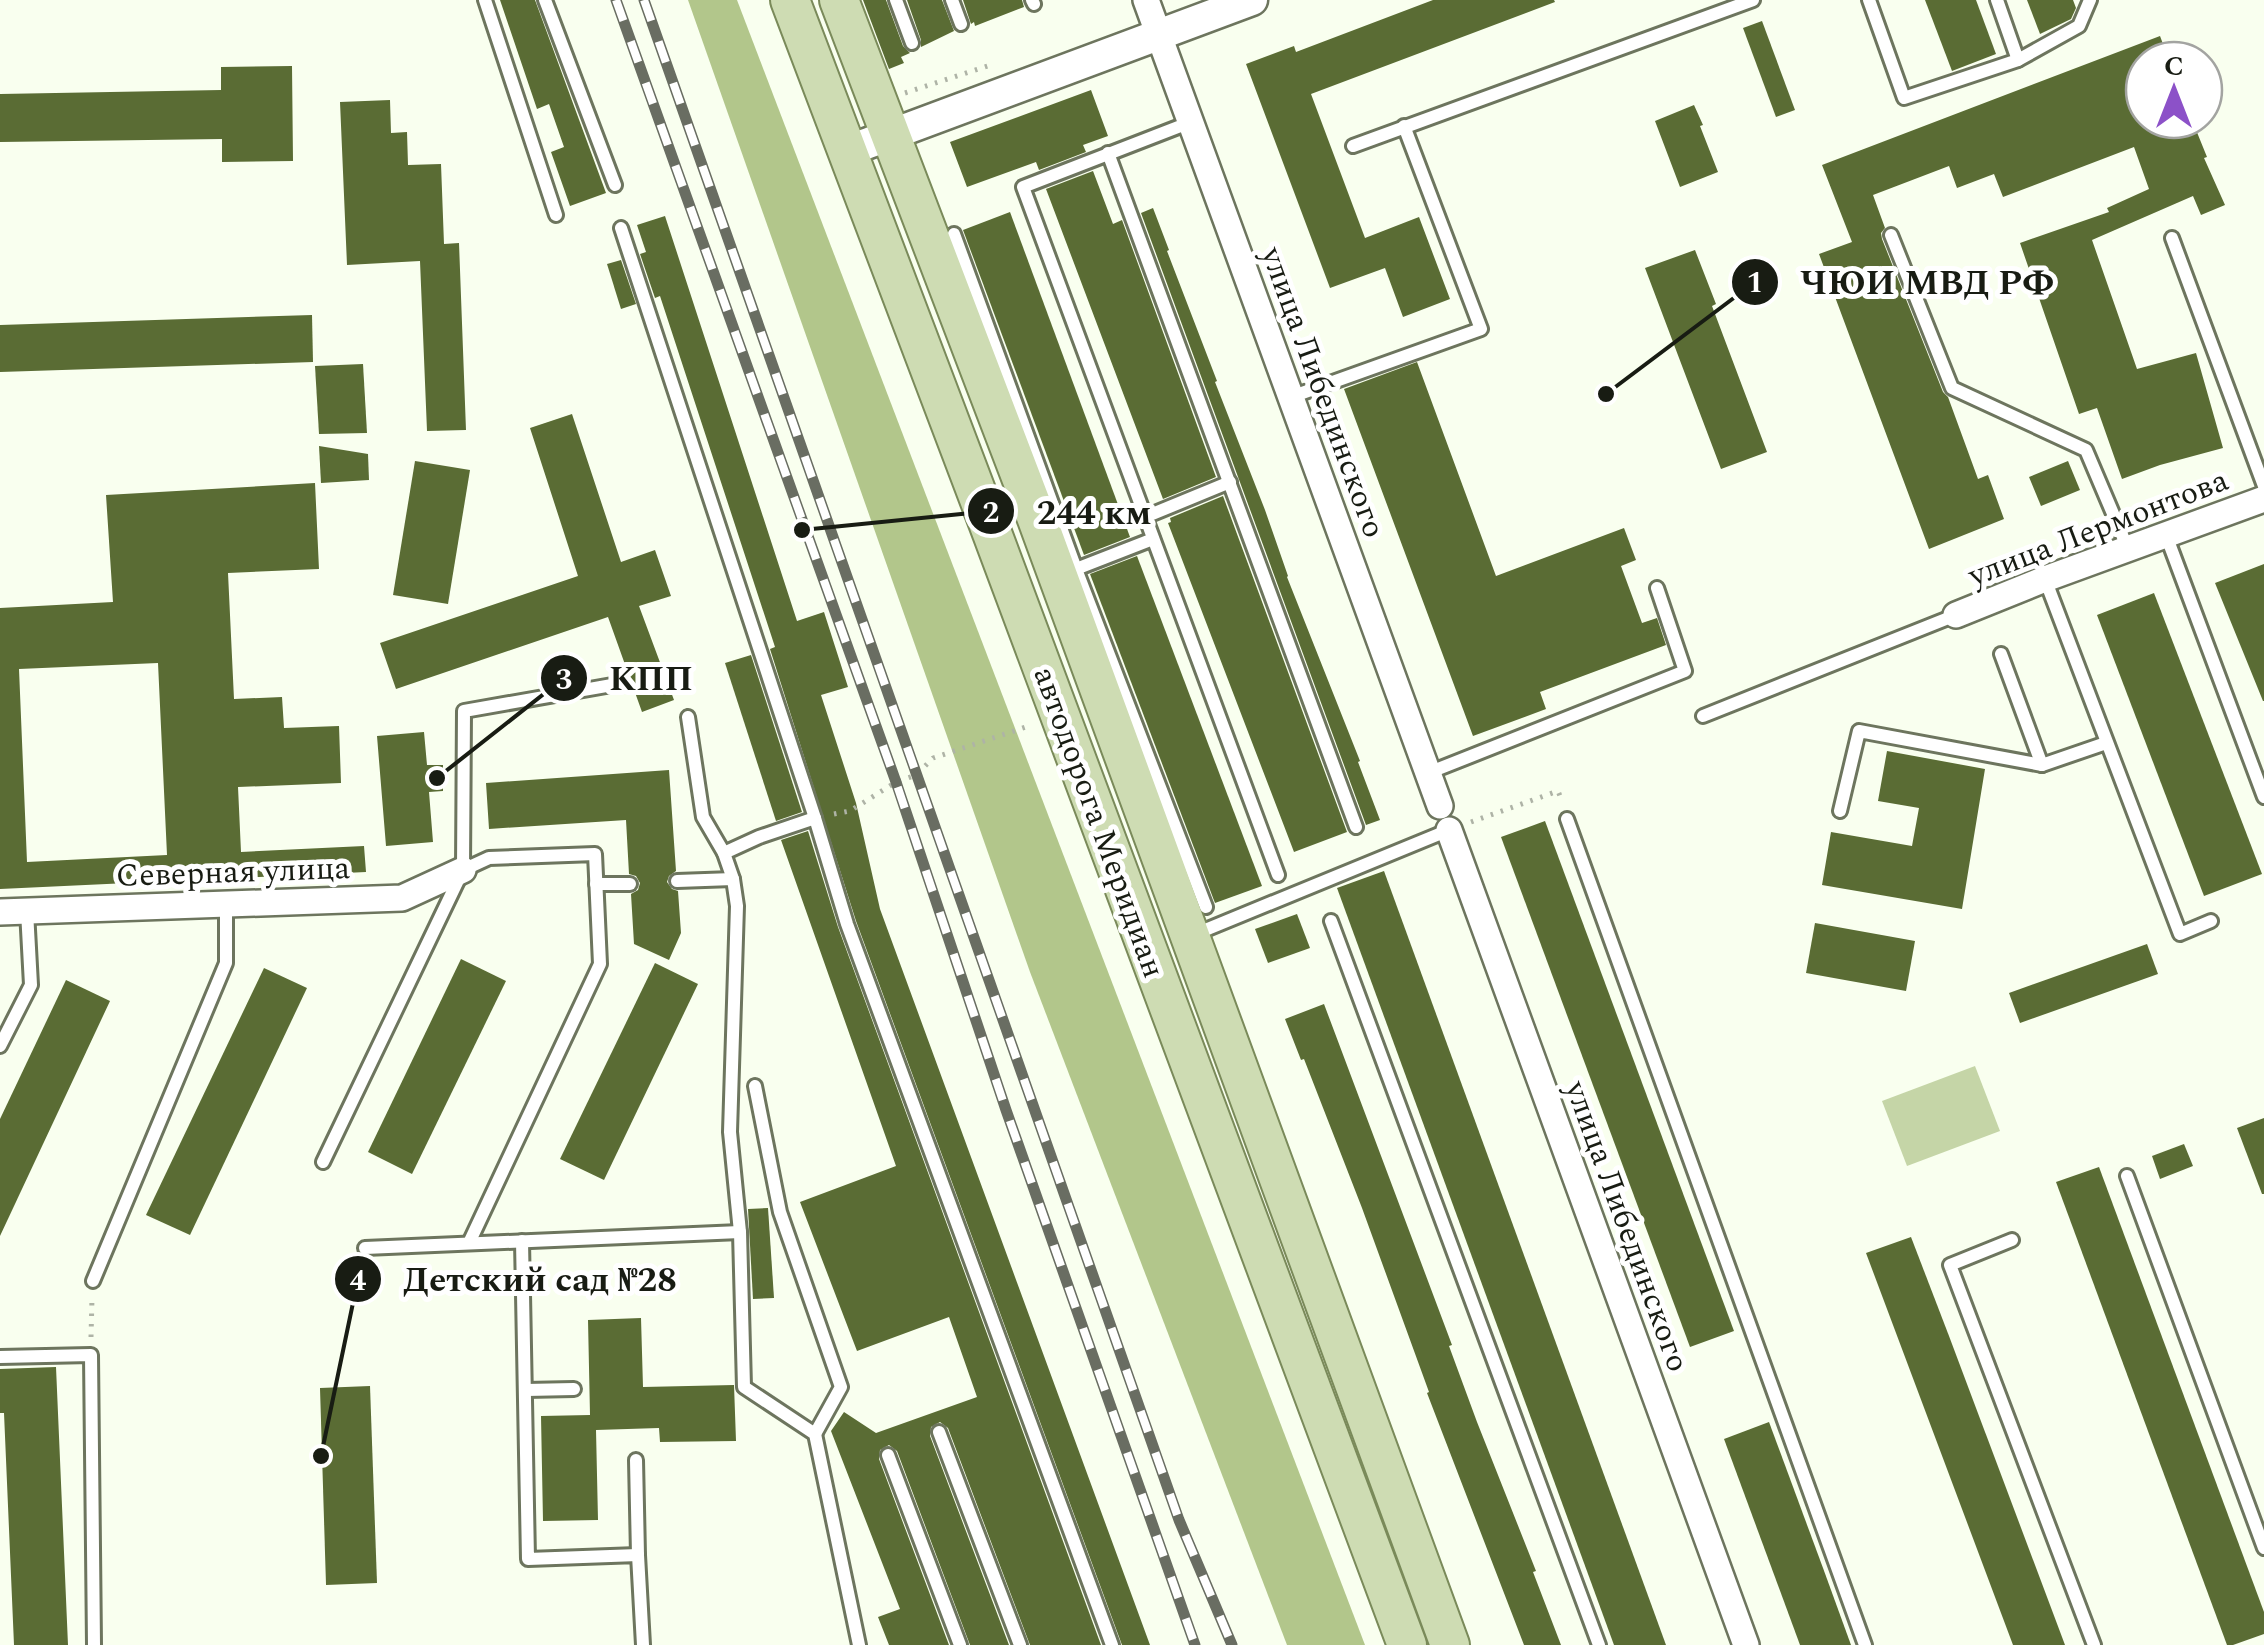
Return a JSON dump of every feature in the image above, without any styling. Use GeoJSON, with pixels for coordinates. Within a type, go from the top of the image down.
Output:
{"type":"FeatureCollection","features":[{"type":"Feature","properties":{"kind":"main road","name":"автодорога Меридиан"},"geometry":{"type":"LineString","coordinates":[[790,0],[1407,1645]]}},
{"type":"Feature","properties":{"kind":"main road","name":"автодорога Меридиан"},"geometry":{"type":"LineString","coordinates":[[839,0],[1037,518],[1198,922],[1450,1645]]}},
{"type":"Feature","properties":{"kind":"street","name":"улица Либединского"},"geometry":{"type":"LineString","coordinates":[[1146,0],[1746,1645]]}},
{"type":"Feature","properties":{"kind":"street"},"geometry":{"type":"LineString","coordinates":[[847,151],[1252,0]]}},
{"type":"Feature","properties":{"kind":"street","name":"улица Лермонтова"},"geometry":{"type":"LineString","coordinates":[[1956,616],[2046,578],[2264,500]]}},
{"type":"Feature","properties":{"kind":"street","name":"Северная улица"},"geometry":{"type":"LineString","coordinates":[[0,912],[402,898],[463,870]]}},
{"type":"Feature","properties":{"kind":"lane"},"geometry":{"type":"LineString","coordinates":[[485,0],[556,215]]}},
{"type":"Feature","properties":{"kind":"lane"},"geometry":{"type":"LineString","coordinates":[[545,0],[615,185]]}},
{"type":"Feature","properties":{"kind":"lane"},"geometry":{"type":"LineString","coordinates":[[896,0],[912,42]]}},
{"type":"Feature","properties":{"kind":"lane"},"geometry":{"type":"LineString","coordinates":[[952,0],[961,24]]}},
{"type":"Feature","properties":{"kind":"lane"},"geometry":{"type":"LineString","coordinates":[[1353,146],[1754,0]]}},
{"type":"Feature","properties":{"kind":"lane"},"geometry":{"type":"LineString","coordinates":[[1869,0],[1904,98],[2018,60],[2079,26],[2090,0]]}},
{"type":"Feature","properties":{"kind":"lane"},"geometry":{"type":"LineString","coordinates":[[1997,0],[2018,60]]}},
{"type":"Feature","properties":{"kind":"lane"},"geometry":{"type":"LineString","coordinates":[[1190,122],[1023,187],[1278,875]]}},
{"type":"Feature","properties":{"kind":"lane"},"geometry":{"type":"LineString","coordinates":[[1291,397],[1482,328],[1404,126]]}},
{"type":"Feature","properties":{"kind":"lane"},"geometry":{"type":"LineString","coordinates":[[1108,153],[1356,826]]}},
{"type":"Feature","properties":{"kind":"lane"},"geometry":{"type":"LineString","coordinates":[[621,228],[847,924],[1112,1645]]}},
{"type":"Feature","properties":{"kind":"lane"},"geometry":{"type":"LineString","coordinates":[[954,234],[1076,569],[1198,922],[1444,818]]}},
{"type":"Feature","properties":{"kind":"lane"},"geometry":{"type":"LineString","coordinates":[[1891,234],[1952,388],[2086,450],[2128,548]]}},
{"type":"Feature","properties":{"kind":"lane"},"geometry":{"type":"LineString","coordinates":[[2172,238],[2264,486]]}},
{"type":"Feature","properties":{"kind":"lane"},"geometry":{"type":"LineString","coordinates":[[1144,517],[1230,482]]}},
{"type":"Feature","properties":{"kind":"lane"},"geometry":{"type":"LineString","coordinates":[[2166,535],[2264,796]]}},
{"type":"Feature","properties":{"kind":"lane"},"geometry":{"type":"LineString","coordinates":[[1076,569],[1153,539]]}},
{"type":"Feature","properties":{"kind":"lane"},"geometry":{"type":"LineString","coordinates":[[2046,578],[2180,934],[2211,921]]}},
{"type":"Feature","properties":{"kind":"lane"},"geometry":{"type":"LineString","coordinates":[[1428,773],[1685,671],[1657,588]]}},
{"type":"Feature","properties":{"kind":"lane"},"geometry":{"type":"LineString","coordinates":[[1702,716],[1956,616]]}},
{"type":"Feature","properties":{"kind":"lane"},"geometry":{"type":"LineString","coordinates":[[2001,654],[2042,765]]}},
{"type":"Feature","properties":{"kind":"lane"},"geometry":{"type":"LineString","coordinates":[[324,1162],[463,870],[464,712],[612,685]]}},
{"type":"Feature","properties":{"kind":"lane"},"geometry":{"type":"LineString","coordinates":[[688,718],[703,817],[724,853],[733,879],[736,906],[730,1132],[740,1232],[744,1387],[815,1434]]}},
{"type":"Feature","properties":{"kind":"lane"},"geometry":{"type":"LineString","coordinates":[[1840,811],[1860,731],[2042,765],[2106,743]]}},
{"type":"Feature","properties":{"kind":"lane"},"geometry":{"type":"LineString","coordinates":[[724,853],[815,818]]}},
{"type":"Feature","properties":{"kind":"lane"},"geometry":{"type":"LineString","coordinates":[[1568,818],[1866,1645]]}},
{"type":"Feature","properties":{"kind":"lane"},"geometry":{"type":"LineString","coordinates":[[463,870],[489,858],[595,854],[600,964],[470,1244]]}},
{"type":"Feature","properties":{"kind":"lane"},"geometry":{"type":"LineString","coordinates":[[677,881],[733,879]]}},
{"type":"Feature","properties":{"kind":"lane"},"geometry":{"type":"LineString","coordinates":[[596,884],[630,884]]}},
{"type":"Feature","properties":{"kind":"lane"},"geometry":{"type":"LineString","coordinates":[[93,1282],[226,963],[226,904]]}},
{"type":"Feature","properties":{"kind":"lane"},"geometry":{"type":"LineString","coordinates":[[0,1046],[31,985],[27,911]]}},
{"type":"Feature","properties":{"kind":"lane"},"geometry":{"type":"LineString","coordinates":[[1330,921],[1599,1645]]}},
{"type":"Feature","properties":{"kind":"lane"},"geometry":{"type":"LineString","coordinates":[[755,1086],[780,1212],[841,1387],[815,1434],[859,1645]]}},
{"type":"Feature","properties":{"kind":"lane"},"geometry":{"type":"LineString","coordinates":[[2128,1176],[2264,1548]]}},
{"type":"Feature","properties":{"kind":"lane"},"geometry":{"type":"LineString","coordinates":[[365,1248],[740,1232]]}},
{"type":"Feature","properties":{"kind":"lane"},"geometry":{"type":"LineString","coordinates":[[2012,1240],[1950,1264],[2094,1645]]}},
{"type":"Feature","properties":{"kind":"lane"},"geometry":{"type":"LineString","coordinates":[[522,1241],[528,1559],[638,1555]]}},
{"type":"Feature","properties":{"kind":"lane"},"geometry":{"type":"LineString","coordinates":[[0,1357],[91,1355],[94,1645]]}},
{"type":"Feature","properties":{"kind":"lane"},"geometry":{"type":"LineString","coordinates":[[526,1390],[574,1389]]}},
{"type":"Feature","properties":{"kind":"lane"},"geometry":{"type":"LineString","coordinates":[[939,1432],[1020,1645]]}},
{"type":"Feature","properties":{"kind":"lane"},"geometry":{"type":"LineString","coordinates":[[888,1455],[960,1645]]}},
{"type":"Feature","properties":{"kind":"lane"},"geometry":{"type":"LineString","coordinates":[[636,1460],[643,1645]]}},
{"type":"Feature","properties":{"kind":"path"},"geometry":{"type":"LineString","coordinates":[[815,818],[850,811],[916,774],[933,758],[1029,726]]}},
{"type":"Feature","properties":{"kind":"path"},"geometry":{"type":"LineString","coordinates":[[1444,818],[1558,790],[1568,818]]}},
{"type":"Feature","properties":{"kind":"path"},"geometry":{"type":"LineString","coordinates":[[91,1355],[93,1282]]}},
{"type":"Feature","properties":{"kind":"green space"},"geometry":{"type":"Polygon","coordinates":[[[688,0],[737,0],[1365,1645],[1287,1645],[1030,972],[688,0]]]}},
{"type":"Feature","properties":{"kind":"green space"},"geometry":{"type":"Polygon","coordinates":[[[1975,1066],[2000,1131],[1907,1166],[1882,1101],[1975,1066]]]}},
{"type":"Feature","properties":{"kind":"building"},"geometry":{"type":"Polygon","coordinates":[[[500,0],[535,0],[606,193],[570,206],[551,152],[564,147],[549,104],[537,109],[500,0]]]}},
{"type":"Feature","properties":{"kind":"building"},"geometry":{"type":"Polygon","coordinates":[[[863,0],[886,0],[903,46],[910,53],[901,57],[904,63],[889,69],[863,0]]]}},
{"type":"Feature","properties":{"kind":"building"},"geometry":{"type":"Polygon","coordinates":[[[907,0],[942,0],[954,31],[921,47],[907,0]]]}},
{"type":"Feature","properties":{"kind":"building"},"geometry":{"type":"Polygon","coordinates":[[[963,0],[1022,0],[1024,7],[975,26],[963,0]]]}},
{"type":"Feature","properties":{"kind":"building"},"geometry":{"type":"Polygon","coordinates":[[[1433,0],[1555,2],[1311,94],[1365,238],[1419,217],[1450,299],[1403,317],[1385,268],[1330,288],[1246,64],[1294,46],[1296,52],[1433,0]]]}},
{"type":"Feature","properties":{"kind":"building"},"geometry":{"type":"Polygon","coordinates":[[[1925,0],[1976,0],[1996,54],[1952,71],[1925,0]]]}},
{"type":"Feature","properties":{"kind":"building"},"geometry":{"type":"Polygon","coordinates":[[[2027,0],[2073,0],[2076,8],[2071,19],[2040,34],[2027,0]]]}},
{"type":"Feature","properties":{"kind":"building"},"geometry":{"type":"Polygon","coordinates":[[[1762,21],[1795,110],[1776,117],[1743,28],[1762,21]]]}},
{"type":"Feature","properties":{"kind":"building"},"geometry":{"type":"Polygon","coordinates":[[[2124,50],[2124,140],[2200,140],[2225,205],[2201,215],[2193,196],[2092,240],[2137,369],[2196,353],[2223,448],[2122,479],[2097,408],[2079,414],[2020,243],[2109,212],[2107,208],[2149,189],[2134,147],[2003,197],[1994,174],[1957,188],[1949,166],[1873,195],[1885,228],[1882,239],[1978,479],[1988,475],[2004,519],[1929,549],[1819,254],[1852,242],[1822,165],[2124,50]]]}},
{"type":"Feature","properties":{"kind":"building"},"geometry":{"type":"Polygon","coordinates":[[[292,66],[293,161],[222,162],[222,139],[0,142],[0,94],[221,90],[221,67],[292,66]]]}},
{"type":"Feature","properties":{"kind":"building"},"geometry":{"type":"Polygon","coordinates":[[[1091,90],[1108,136],[1083,145],[1086,152],[1039,170],[1036,162],[967,187],[950,142],[1091,90]]]}},
{"type":"Feature","properties":{"kind":"building"},"geometry":{"type":"Polygon","coordinates":[[[390,100],[391,133],[407,132],[408,165],[441,164],[444,244],[459,243],[466,430],[427,431],[420,261],[347,265],[340,102],[390,100]]]}},
{"type":"Feature","properties":{"kind":"building"},"geometry":{"type":"Polygon","coordinates":[[[1694,105],[1718,172],[1680,187],[1655,121],[1694,105]]]}},
{"type":"Feature","properties":{"kind":"building"},"geometry":{"type":"Polygon","coordinates":[[[1093,171],[1113,224],[1122,220],[1216,477],[1163,499],[1046,189],[1093,171]]]}},
{"type":"Feature","properties":{"kind":"building"},"geometry":{"type":"Polygon","coordinates":[[[1153,208],[1380,820],[1366,825],[1141,213],[1153,208]]]}},
{"type":"Feature","properties":{"kind":"building"},"geometry":{"type":"Polygon","coordinates":[[[1010,212],[1130,537],[1084,555],[963,230],[1010,212]]]}},
{"type":"Feature","properties":{"kind":"building"},"geometry":{"type":"Polygon","coordinates":[[[665,216],[797,621],[824,612],[848,687],[821,695],[856,803],[880,909],[1150,1645],[1122,1645],[856,921],[770,649],[775,647],[660,296],[655,298],[640,254],[646,252],[637,225],[665,216]]]}},
{"type":"Feature","properties":{"kind":"building"},"geometry":{"type":"Polygon","coordinates":[[[1695,250],[1767,452],[1721,469],[1645,268],[1695,250]]]}},
{"type":"Feature","properties":{"kind":"building"},"geometry":{"type":"Polygon","coordinates":[[[621,260],[636,304],[621,309],[607,264],[621,260]]]}},
{"type":"Feature","properties":{"kind":"building"},"geometry":{"type":"Polygon","coordinates":[[[312,315],[313,362],[0,372],[0,325],[312,315]]]}},
{"type":"Feature","properties":{"kind":"building"},"geometry":{"type":"Polygon","coordinates":[[[1417,362],[1496,576],[1624,528],[1636,560],[1621,566],[1642,623],[1657,618],[1666,645],[1540,692],[1546,709],[1473,736],[1344,389],[1417,362]]]}},
{"type":"Feature","properties":{"kind":"building"},"geometry":{"type":"Polygon","coordinates":[[[363,364],[367,433],[319,434],[315,366],[363,364]]]}},
{"type":"Feature","properties":{"kind":"building"},"geometry":{"type":"Polygon","coordinates":[[[572,414],[621,562],[655,550],[671,596],[639,606],[674,700],[642,712],[608,617],[396,689],[380,643],[578,576],[530,428],[572,414]]]}},
{"type":"Feature","properties":{"kind":"building"},"geometry":{"type":"Polygon","coordinates":[[[319,446],[368,454],[369,480],[321,483],[319,446]]]}},
{"type":"Feature","properties":{"kind":"building"},"geometry":{"type":"Polygon","coordinates":[[[415,461],[470,470],[448,604],[393,595],[415,461]]]}},
{"type":"Feature","properties":{"kind":"building"},"geometry":{"type":"Polygon","coordinates":[[[2068,461],[2080,490],[2041,506],[2029,477],[2068,461]]]}},
{"type":"Feature","properties":{"kind":"building"},"geometry":{"type":"Polygon","coordinates":[[[315,483],[319,569],[228,573],[234,699],[282,697],[284,728],[339,726],[341,783],[238,787],[241,852],[364,846],[366,872],[0,889],[0,608],[113,602],[106,495],[315,483]],[[158,663],[19,669],[27,862],[167,855],[158,663]]]}},
{"type":"Feature","properties":{"kind":"building"},"geometry":{"type":"Polygon","coordinates":[[[1223,496],[1347,832],[1294,852],[1168,523],[1170,518],[1223,496]]]}},
{"type":"Feature","properties":{"kind":"building"},"geometry":{"type":"Polygon","coordinates":[[[1137,556],[1262,886],[1215,903],[1090,574],[1137,556]]]}},
{"type":"Feature","properties":{"kind":"building"},"geometry":{"type":"Polygon","coordinates":[[[2264,564],[2264,701],[2263,701],[2215,583],[2264,564]]]}},
{"type":"Feature","properties":{"kind":"building"},"geometry":{"type":"Polygon","coordinates":[[[2154,593],[2262,874],[2204,896],[2097,615],[2154,593]]]}},
{"type":"Feature","properties":{"kind":"building"},"geometry":{"type":"Polygon","coordinates":[[[751,655],[802,812],[776,821],[725,663],[751,655]]]}},
{"type":"Feature","properties":{"kind":"building"},"geometry":{"type":"Polygon","coordinates":[[[424,732],[427,765],[443,765],[443,791],[429,792],[433,842],[386,846],[377,736],[424,732]]]}},
{"type":"Feature","properties":{"kind":"building"},"geometry":{"type":"Polygon","coordinates":[[[1887,751],[1985,769],[1962,909],[1822,885],[1831,832],[1912,846],[1919,808],[1878,801],[1887,751]]]}},
{"type":"Feature","properties":{"kind":"building"},"geometry":{"type":"Polygon","coordinates":[[[669,770],[676,871],[667,882],[678,891],[681,933],[669,960],[634,944],[631,894],[640,883],[629,874],[626,820],[489,829],[486,783],[669,770]]]}},
{"type":"Feature","properties":{"kind":"building"},"geometry":{"type":"Polygon","coordinates":[[[1545,821],[1734,1331],[1690,1347],[1501,837],[1545,821]]]}},
{"type":"Feature","properties":{"kind":"building"},"geometry":{"type":"Polygon","coordinates":[[[808,831],[838,927],[1101,1645],[1030,1645],[948,1428],[940,1422],[931,1427],[930,1436],[1009,1645],[970,1645],[897,1451],[889,1445],[880,1450],[879,1459],[949,1645],[889,1645],[878,1617],[900,1609],[831,1431],[844,1412],[876,1433],[977,1397],[949,1317],[857,1351],[800,1202],[896,1166],[781,840],[808,831]]]}},
{"type":"Feature","properties":{"kind":"building"},"geometry":{"type":"Polygon","coordinates":[[[1384,871],[1666,1645],[1614,1645],[1337,888],[1384,871]]]}},
{"type":"Feature","properties":{"kind":"building"},"geometry":{"type":"Polygon","coordinates":[[[1297,914],[1310,948],[1268,963],[1255,929],[1297,914]]]}},
{"type":"Feature","properties":{"kind":"building"},"geometry":{"type":"Polygon","coordinates":[[[1815,923],[1915,941],[1906,991],[1806,973],[1815,923]]]}},
{"type":"Feature","properties":{"kind":"building"},"geometry":{"type":"Polygon","coordinates":[[[2147,944],[2158,974],[2020,1023],[2009,993],[2147,944]]]}},
{"type":"Feature","properties":{"kind":"building"},"geometry":{"type":"Polygon","coordinates":[[[461,959],[506,981],[412,1174],[368,1152],[461,959]]]}},
{"type":"Feature","properties":{"kind":"building"},"geometry":{"type":"Polygon","coordinates":[[[655,963],[698,984],[604,1180],[560,1159],[655,963]]]}},
{"type":"Feature","properties":{"kind":"building"},"geometry":{"type":"Polygon","coordinates":[[[264,968],[307,988],[190,1235],[146,1215],[264,968]]]}},
{"type":"Feature","properties":{"kind":"building"},"geometry":{"type":"Polygon","coordinates":[[[66,980],[110,1001],[0,1236],[0,1119],[66,980]]]}},
{"type":"Feature","properties":{"kind":"building"},"geometry":{"type":"Polygon","coordinates":[[[1324,1004],[1561,1645],[1524,1645],[1427,1393],[1362,1208],[1285,1019],[1324,1004]]]}},
{"type":"Feature","properties":{"kind":"building"},"geometry":{"type":"Polygon","coordinates":[[[2264,1118],[2264,1194],[2262,1194],[2237,1128],[2264,1118]]]}},
{"type":"Feature","properties":{"kind":"building"},"geometry":{"type":"Polygon","coordinates":[[[2184,1144],[2193,1166],[2160,1179],[2152,1156],[2184,1144]]]}},
{"type":"Feature","properties":{"kind":"building"},"geometry":{"type":"Polygon","coordinates":[[[2099,1167],[2264,1612],[2264,1634],[2233,1645],[2227,1645],[2056,1182],[2099,1167]]]}},
{"type":"Feature","properties":{"kind":"building"},"geometry":{"type":"Polygon","coordinates":[[[768,1208],[774,1298],[753,1299],[748,1209],[768,1208]]]}},
{"type":"Feature","properties":{"kind":"building"},"geometry":{"type":"Polygon","coordinates":[[[1911,1237],[2065,1645],[2013,1645],[1866,1253],[1911,1237]]]}},
{"type":"Feature","properties":{"kind":"building"},"geometry":{"type":"Polygon","coordinates":[[[641,1318],[643,1387],[734,1385],[736,1441],[660,1442],[659,1428],[596,1430],[598,1520],[543,1521],[541,1416],[590,1415],[588,1320],[641,1318]]]}},
{"type":"Feature","properties":{"kind":"building"},"geometry":{"type":"Polygon","coordinates":[[[56,1367],[68,1645],[14,1645],[0,1369],[56,1367]]]}},
{"type":"Feature","properties":{"kind":"building"},"geometry":{"type":"Polygon","coordinates":[[[370,1386],[377,1583],[326,1585],[320,1388],[370,1386]]]}},
{"type":"Feature","properties":{"kind":"building"},"geometry":{"type":"Polygon","coordinates":[[[1769,1422],[1851,1645],[1800,1645],[1724,1439],[1769,1422]]]}},
{"type":"Feature","properties":{"kind":"railway"},"geometry":{"type":"LineString","coordinates":[[616,0],[896,782],[1006,1110],[1195,1645]]}},
{"type":"Feature","properties":{"kind":"railway"},"geometry":{"type":"LineString","coordinates":[[644,0],[1179,1520],[1232,1645]]}},
{"type":"Feature","properties":{"kind":"place","name":"ЧЮИ МВД РФ"},"geometry":{"type":"Point","coordinates":[1606,394]}},
{"type":"Feature","properties":{"kind":"place","name":"244 км"},"geometry":{"type":"Point","coordinates":[802,530]}},
{"type":"Feature","properties":{"kind":"place","name":"КПП"},"geometry":{"type":"Point","coordinates":[437,778]}},
{"type":"Feature","properties":{"kind":"place","name":"Детский сад №28"},"geometry":{"type":"Point","coordinates":[321,1456]}}]}
